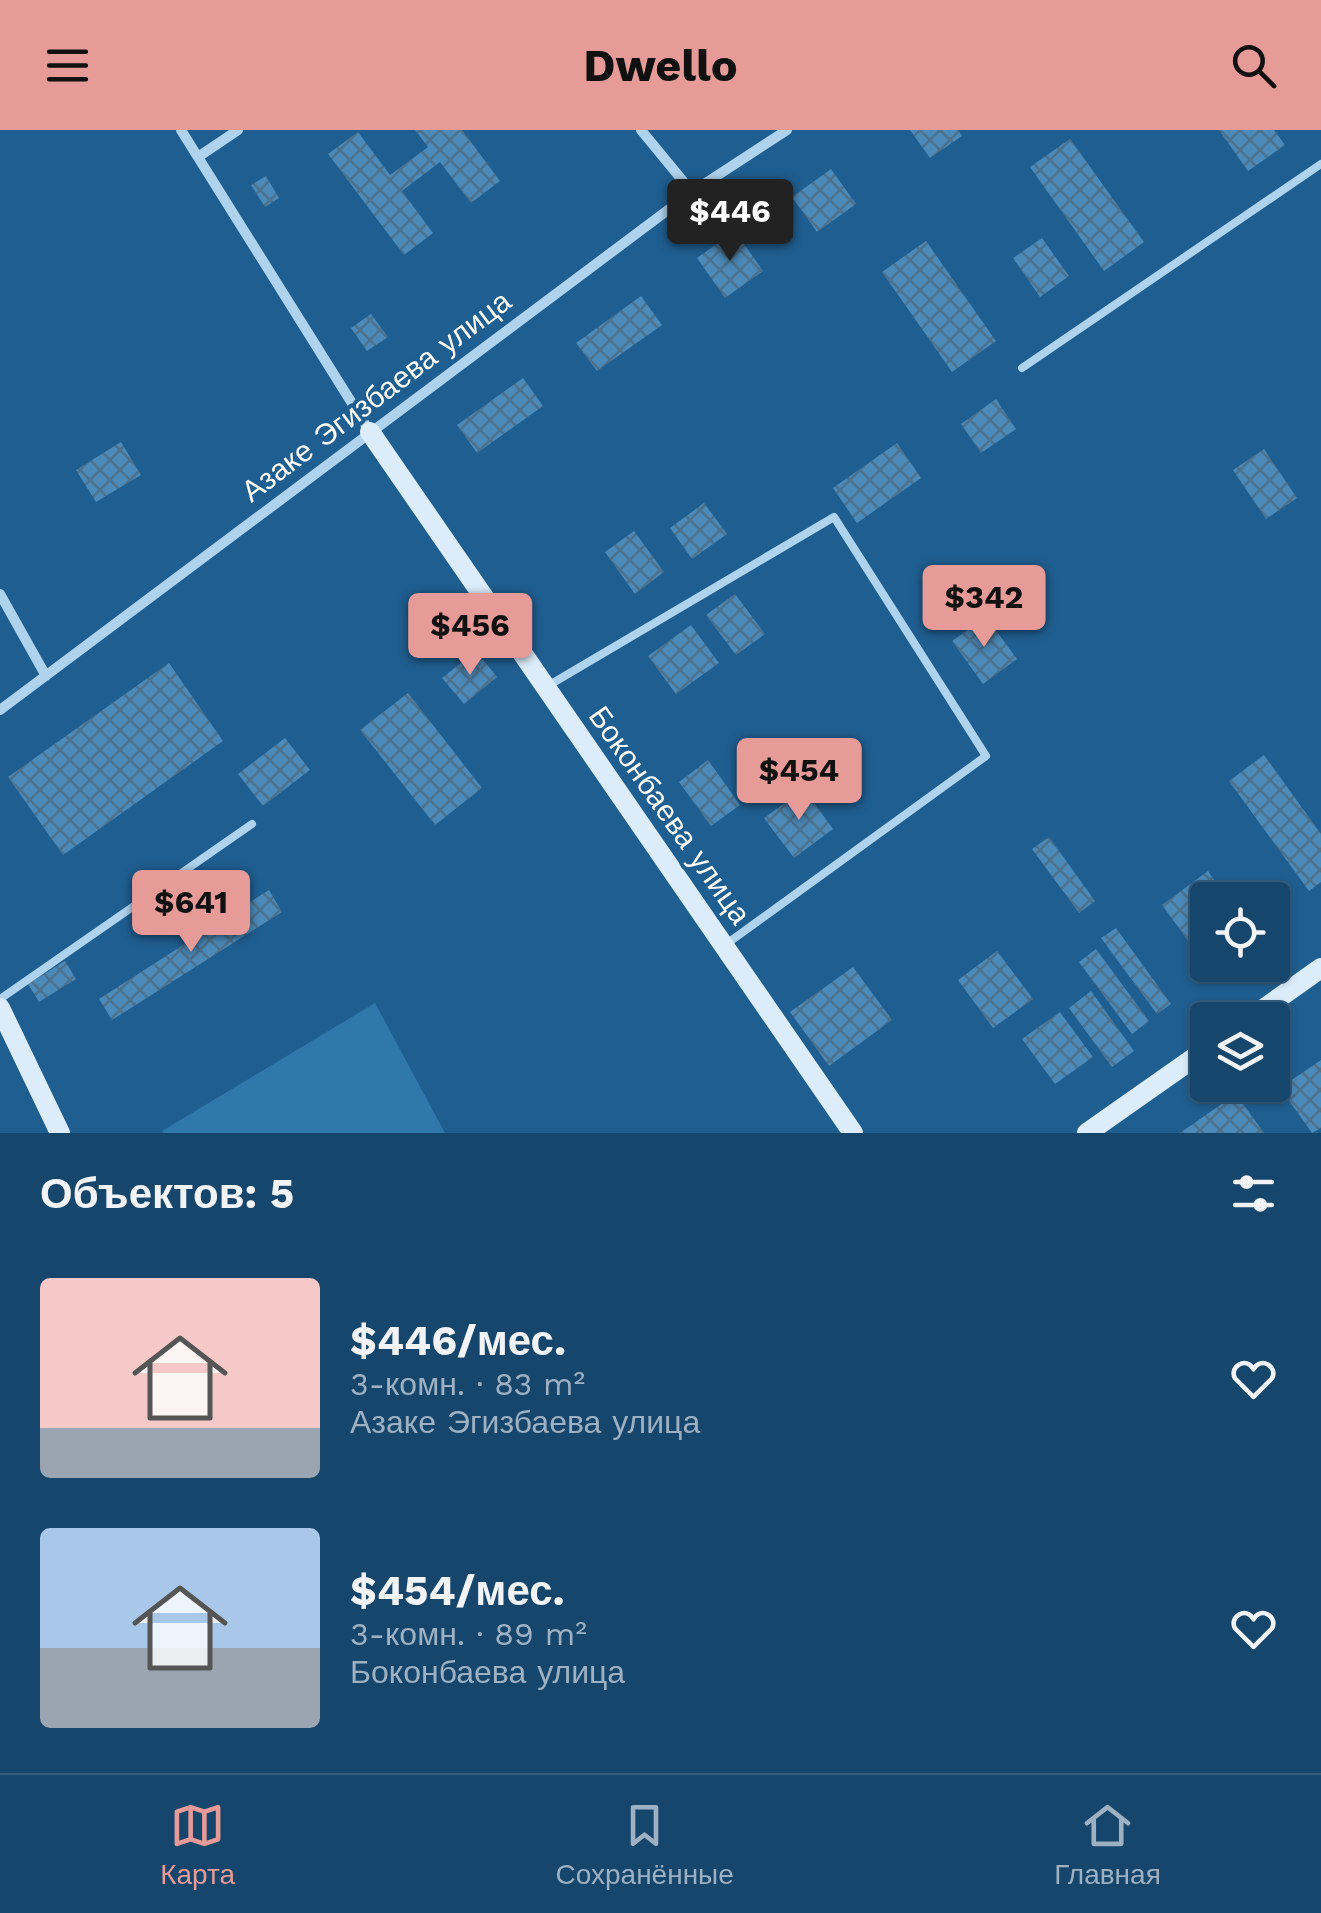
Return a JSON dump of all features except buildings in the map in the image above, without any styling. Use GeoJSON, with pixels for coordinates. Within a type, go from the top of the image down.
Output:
{"type":"FeatureCollection","features":[{"type":"Feature","properties":{"kind":"street"},"geometry":{"type":"LineString","coordinates":[[181,130],[370,432]]}},
{"type":"Feature","properties":{"kind":"street"},"geometry":{"type":"LineString","coordinates":[[198,157],[238,130]]}},
{"type":"Feature","properties":{"kind":"street"},"geometry":{"type":"LineString","coordinates":[[641,130],[692,192]]}},
{"type":"Feature","properties":{"kind":"street","name":"Азаке Эгизбаева улица"},"geometry":{"type":"LineString","coordinates":[[0,710],[692,192],[787,130]]}},
{"type":"Feature","properties":{"kind":"street","name":"Боконбаева улица"},"geometry":{"type":"LineString","coordinates":[[370,432],[853,1133]]}},
{"type":"Feature","properties":{"kind":"street"},"geometry":{"type":"LineString","coordinates":[[0,594],[46,676]]}},
{"type":"Feature","properties":{"kind":"street"},"geometry":{"type":"LineString","coordinates":[[1273,1002],[1321,968]]}},
{"type":"Feature","properties":{"kind":"street"},"geometry":{"type":"LineString","coordinates":[[0,1008],[60,1133]]}},
{"type":"Feature","properties":{"kind":"street"},"geometry":{"type":"LineString","coordinates":[[1087,1133],[1190,1061]]}},
{"type":"Feature","properties":{"kind":"lane"},"geometry":{"type":"LineString","coordinates":[[1022,368],[1321,164]]}},
{"type":"Feature","properties":{"kind":"lane"},"geometry":{"type":"LineString","coordinates":[[546,688],[834,516],[986,756],[724,946]]}},
{"type":"Feature","properties":{"kind":"lane"},"geometry":{"type":"LineString","coordinates":[[0,999],[252,824]]}},
{"type":"Feature","properties":{"kind":"shaded area"},"geometry":{"type":"Polygon","coordinates":[[[375,1003],[445,1133],[163,1133],[162,1131],[375,1003]]]}}]}
